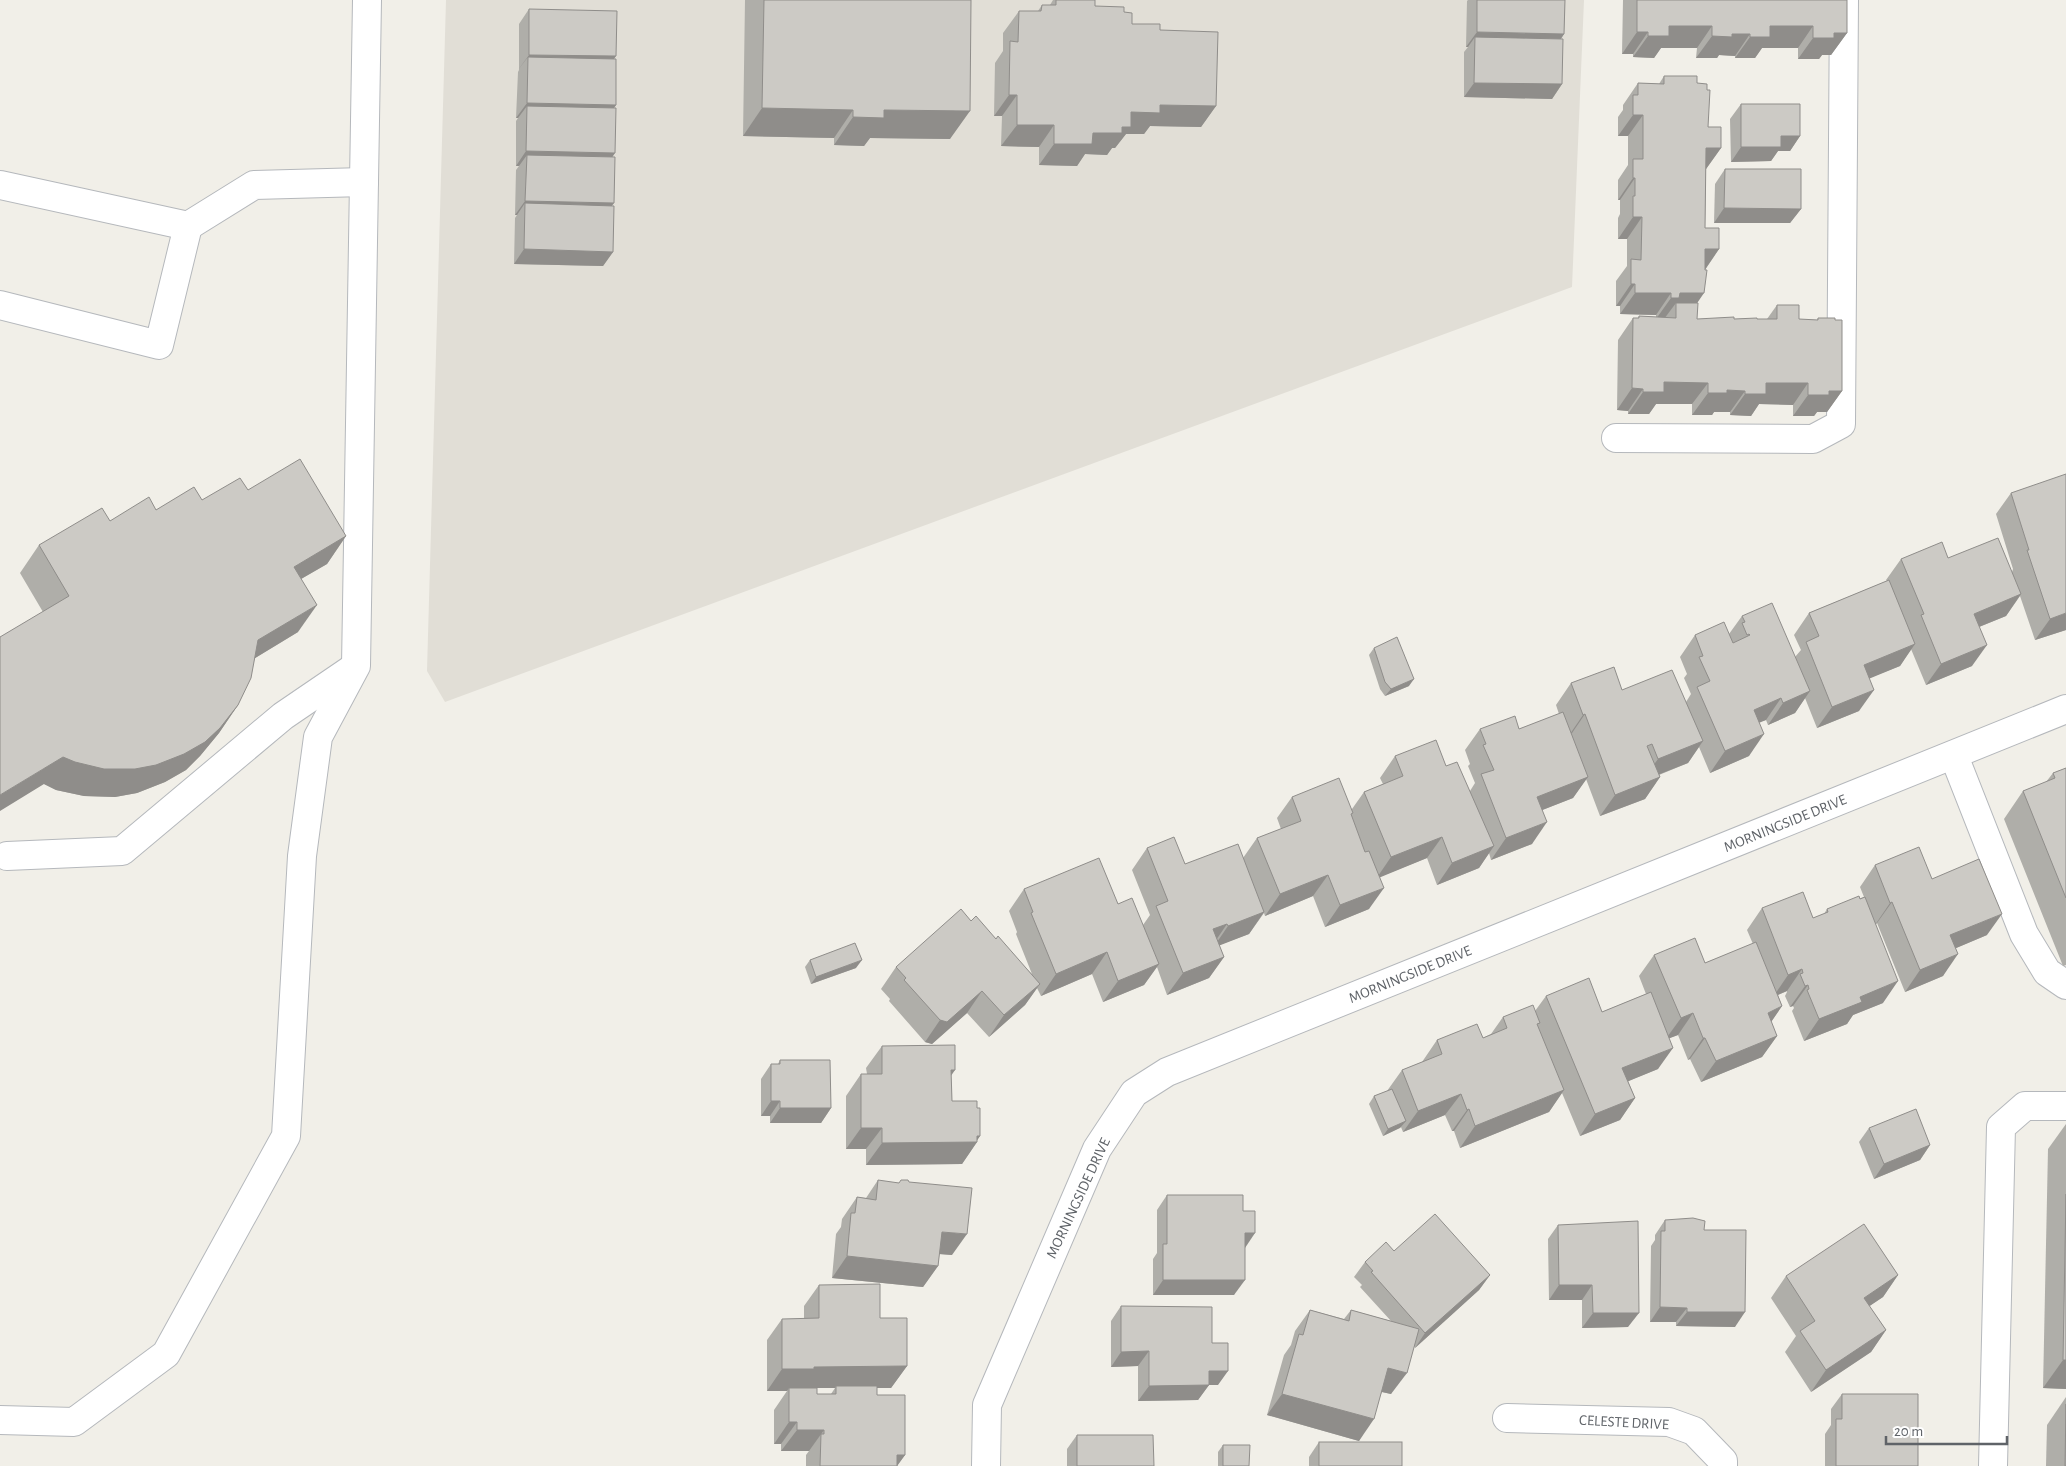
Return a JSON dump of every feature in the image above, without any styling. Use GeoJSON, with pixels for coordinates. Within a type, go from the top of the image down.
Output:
{"type":"FeatureCollection","features":[{"type":"Feature","properties":{"kind":"street"},"geometry":{"type":"LineString","coordinates":[[0,1420],[74,1422],[166,1354],[286,1136],[302,856],[318,737],[356,666],[367,0]]}},
{"type":"Feature","properties":{"kind":"street"},"geometry":{"type":"LineString","coordinates":[[1616,438],[1813,440],[1841,424],[1844,0]]}},
{"type":"Feature","properties":{"kind":"street"},"geometry":{"type":"LineString","coordinates":[[0,185],[188,226],[254,185],[364,182]]}},
{"type":"Feature","properties":{"kind":"street"},"geometry":{"type":"LineString","coordinates":[[0,305],[159,345],[188,226]]}},
{"type":"Feature","properties":{"kind":"street"},"geometry":{"type":"LineString","coordinates":[[8,856],[122,851],[283,716],[356,666]]}},
{"type":"Feature","properties":{"kind":"street","name":"MORNINGSIDE DRIVE"},"geometry":{"type":"LineString","coordinates":[[986,1466],[987,1405],[1097,1149],[1134,1093],[1167,1072],[1954,756],[2066,709]]}},
{"type":"Feature","properties":{"kind":"street"},"geometry":{"type":"LineString","coordinates":[[1954,756],[2024,934],[2047,972],[2066,985]]}},
{"type":"Feature","properties":{"kind":"street"},"geometry":{"type":"LineString","coordinates":[[1993,1466],[2002,1127],[2025,1106],[2066,1106]]}},
{"type":"Feature","properties":{"kind":"street","name":"CELESTE DRIVE"},"geometry":{"type":"LineString","coordinates":[[1507,1418],[1669,1422],[1694,1431],[1723,1461],[1723,1466]]}},
{"type":"Feature","properties":{"kind":"shaded area"},"geometry":{"type":"Polygon","coordinates":[[[446,0],[1584,0],[1572,287],[445,702],[427,671],[446,0]]]}},
{"type":"Feature","properties":{"kind":"building"},"geometry":{"type":"Polygon","coordinates":[[[764,0],[971,0],[970,111],[884,110],[884,118],[853,117],[853,110],[762,108],[764,0]]]}},
{"type":"Feature","properties":{"kind":"building"},"geometry":{"type":"Polygon","coordinates":[[[1056,0],[1095,0],[1095,6],[1124,7],[1124,12],[1132,13],[1132,24],[1160,24],[1160,30],[1218,32],[1216,106],[1160,105],[1160,113],[1131,112],[1131,127],[1122,127],[1122,133],[1093,133],[1092,144],[1054,144],[1054,125],[1017,125],[1017,95],[1009,95],[1010,41],[1018,42],[1019,11],[1041,11],[1042,5],[1056,5],[1056,0]]]}},
{"type":"Feature","properties":{"kind":"building"},"geometry":{"type":"Polygon","coordinates":[[[1477,0],[1565,0],[1564,34],[1477,32],[1477,0]]]}},
{"type":"Feature","properties":{"kind":"building"},"geometry":{"type":"Polygon","coordinates":[[[1637,0],[1847,0],[1847,33],[1834,33],[1834,38],[1813,38],[1813,26],[1770,26],[1770,37],[1750,37],[1750,34],[1732,34],[1732,37],[1712,36],[1712,26],[1669,26],[1669,36],[1648,36],[1648,32],[1637,32],[1637,0]]]}},
{"type":"Feature","properties":{"kind":"building"},"geometry":{"type":"Polygon","coordinates":[[[529,9],[617,11],[616,56],[529,55],[529,9]]]}},
{"type":"Feature","properties":{"kind":"building"},"geometry":{"type":"Polygon","coordinates":[[[1475,37],[1563,39],[1562,84],[1474,83],[1475,37]]]}},
{"type":"Feature","properties":{"kind":"building"},"geometry":{"type":"Polygon","coordinates":[[[528,57],[616,59],[616,105],[527,103],[528,57]]]}},
{"type":"Feature","properties":{"kind":"building"},"geometry":{"type":"Polygon","coordinates":[[[1664,76],[1697,76],[1697,83],[1707,84],[1707,90],[1710,90],[1708,127],[1721,127],[1721,148],[1706,148],[1705,228],[1719,228],[1719,249],[1705,249],[1705,270],[1707,270],[1704,293],[1680,293],[1679,298],[1671,298],[1671,293],[1635,293],[1635,284],[1631,284],[1631,259],[1641,260],[1642,217],[1633,217],[1635,178],[1633,178],[1633,159],[1643,159],[1643,115],[1633,115],[1633,95],[1638,95],[1638,83],[1664,84],[1664,76]]]}},
{"type":"Feature","properties":{"kind":"building"},"geometry":{"type":"Polygon","coordinates":[[[1741,104],[1800,104],[1800,136],[1781,136],[1781,147],[1741,147],[1741,104]]]}},
{"type":"Feature","properties":{"kind":"building"},"geometry":{"type":"Polygon","coordinates":[[[527,106],[616,108],[615,153],[526,151],[527,106]]]}},
{"type":"Feature","properties":{"kind":"building"},"geometry":{"type":"Polygon","coordinates":[[[527,155],[615,157],[614,203],[525,201],[527,155]]]}},
{"type":"Feature","properties":{"kind":"building"},"geometry":{"type":"Polygon","coordinates":[[[1725,169],[1801,169],[1801,209],[1724,208],[1725,169]]]}},
{"type":"Feature","properties":{"kind":"building"},"geometry":{"type":"Polygon","coordinates":[[[525,203],[614,206],[613,252],[524,249],[525,203]]]}},
{"type":"Feature","properties":{"kind":"building"},"geometry":{"type":"Polygon","coordinates":[[[1676,303],[1698,303],[1697,319],[1734,317],[1734,319],[1777,319],[1777,305],[1799,305],[1799,319],[1818,320],[1818,318],[1835,318],[1835,320],[1842,320],[1842,391],[1829,391],[1829,395],[1808,395],[1808,383],[1766,383],[1766,394],[1745,394],[1745,391],[1727,390],[1727,393],[1708,393],[1708,383],[1664,382],[1664,392],[1643,392],[1643,389],[1632,388],[1633,318],[1639,318],[1639,316],[1676,318],[1676,303]]]}},
{"type":"Feature","properties":{"kind":"building"},"geometry":{"type":"Polygon","coordinates":[[[300,459],[346,536],[294,567],[317,605],[258,640],[251,678],[238,705],[220,728],[205,742],[184,754],[156,765],[135,769],[104,769],[63,757],[0,795],[0,637],[69,596],[39,545],[102,508],[110,521],[149,497],[156,510],[194,487],[202,500],[240,478],[248,490],[300,459]]]}},
{"type":"Feature","properties":{"kind":"building"},"geometry":{"type":"Polygon","coordinates":[[[2066,474],[2066,613],[2050,619],[2027,550],[2029,550],[2011,493],[2066,474]]]}},
{"type":"Feature","properties":{"kind":"building"},"geometry":{"type":"Polygon","coordinates":[[[1998,538],[2021,594],[1974,614],[1987,645],[1941,664],[1921,615],[1924,614],[1901,559],[1942,542],[1948,558],[1998,538]]]}},
{"type":"Feature","properties":{"kind":"building"},"geometry":{"type":"Polygon","coordinates":[[[1889,580],[1915,644],[1864,665],[1874,690],[1832,707],[1806,642],[1819,636],[1809,613],[1889,580]]]}},
{"type":"Feature","properties":{"kind":"building"},"geometry":{"type":"Polygon","coordinates":[[[1772,603],[1810,691],[1783,703],[1781,698],[1754,710],[1764,734],[1725,751],[1697,687],[1710,681],[1699,657],[1703,656],[1695,635],[1724,622],[1733,643],[1750,635],[1747,635],[1742,623],[1745,622],[1742,616],[1772,603]]]}},
{"type":"Feature","properties":{"kind":"building"},"geometry":{"type":"Polygon","coordinates":[[[1397,637],[1414,679],[1391,689],[1385,682],[1374,648],[1397,637]]]}},
{"type":"Feature","properties":{"kind":"building"},"geometry":{"type":"Polygon","coordinates":[[[1614,667],[1622,690],[1672,670],[1703,741],[1658,759],[1652,744],[1647,746],[1660,777],[1615,795],[1585,714],[1583,715],[1571,683],[1614,667]]]}},
{"type":"Feature","properties":{"kind":"building"},"geometry":{"type":"Polygon","coordinates":[[[1563,712],[1588,777],[1537,797],[1547,822],[1506,838],[1481,774],[1494,770],[1483,745],[1486,744],[1480,729],[1515,716],[1519,729],[1563,712]]]}},
{"type":"Feature","properties":{"kind":"building"},"geometry":{"type":"Polygon","coordinates":[[[1436,740],[1446,766],[1457,762],[1494,846],[1452,863],[1442,837],[1391,857],[1364,792],[1403,776],[1395,756],[1436,740]]]}},
{"type":"Feature","properties":{"kind":"building"},"geometry":{"type":"Polygon","coordinates":[[[2066,768],[2066,898],[2023,791],[2055,778],[2053,773],[2066,768]]]}},
{"type":"Feature","properties":{"kind":"building"},"geometry":{"type":"Polygon","coordinates":[[[1339,778],[1353,813],[1351,814],[1365,852],[1369,851],[1384,888],[1340,905],[1328,875],[1280,894],[1257,838],[1301,821],[1292,797],[1339,778]]]}},
{"type":"Feature","properties":{"kind":"building"},"geometry":{"type":"Polygon","coordinates":[[[1174,837],[1185,864],[1238,844],[1264,912],[1228,926],[1227,924],[1213,929],[1224,957],[1183,973],[1156,906],[1168,901],[1147,848],[1174,837]]]}},
{"type":"Feature","properties":{"kind":"building"},"geometry":{"type":"Polygon","coordinates":[[[1919,847],[1932,879],[1979,859],[2002,914],[1950,935],[1958,954],[1920,970],[1875,865],[1919,847]]]}},
{"type":"Feature","properties":{"kind":"building"},"geometry":{"type":"Polygon","coordinates":[[[1099,858],[1118,904],[1132,898],[1159,964],[1118,981],[1107,952],[1056,974],[1031,913],[1033,912],[1024,889],[1099,858]]]}},
{"type":"Feature","properties":{"kind":"building"},"geometry":{"type":"Polygon","coordinates":[[[1803,892],[1813,918],[1828,912],[1827,909],[1859,896],[1860,899],[1865,897],[1898,981],[1860,997],[1862,1002],[1819,1019],[1807,990],[1809,989],[1808,985],[1805,986],[1800,974],[1803,973],[1802,969],[1788,975],[1762,908],[1803,892]]]}},
{"type":"Feature","properties":{"kind":"building"},"geometry":{"type":"Polygon","coordinates":[[[961,909],[971,921],[976,916],[996,939],[998,936],[1040,984],[1004,1015],[982,991],[947,1022],[940,1020],[904,980],[906,978],[896,967],[961,909]]]}},
{"type":"Feature","properties":{"kind":"building"},"geometry":{"type":"Polygon","coordinates":[[[1695,938],[1705,963],[1756,942],[1782,1006],[1768,1013],[1777,1036],[1716,1061],[1705,1038],[1703,1038],[1693,1013],[1681,1018],[1654,955],[1695,938]]]}},
{"type":"Feature","properties":{"kind":"building"},"geometry":{"type":"Polygon","coordinates":[[[855,943],[862,960],[816,977],[810,960],[855,943]]]}},
{"type":"Feature","properties":{"kind":"building"},"geometry":{"type":"Polygon","coordinates":[[[1589,978],[1602,1012],[1651,992],[1673,1048],[1622,1068],[1635,1098],[1595,1114],[1546,996],[1589,978]]]}},
{"type":"Feature","properties":{"kind":"building"},"geometry":{"type":"Polygon","coordinates":[[[1533,1005],[1540,1023],[1537,1024],[1564,1090],[1475,1126],[1461,1094],[1418,1111],[1402,1070],[1442,1054],[1437,1040],[1477,1024],[1483,1038],[1507,1028],[1503,1017],[1533,1005]]]}},
{"type":"Feature","properties":{"kind":"building"},"geometry":{"type":"Polygon","coordinates":[[[955,1045],[955,1070],[951,1070],[952,1101],[977,1101],[977,1108],[980,1108],[980,1136],[977,1136],[977,1142],[882,1143],[882,1128],[861,1128],[861,1074],[882,1074],[882,1046],[955,1045]]]}},
{"type":"Feature","properties":{"kind":"building"},"geometry":{"type":"Polygon","coordinates":[[[780,1060],[830,1060],[831,1108],[780,1108],[780,1101],[771,1101],[771,1064],[780,1064],[780,1060]]]}},
{"type":"Feature","properties":{"kind":"building"},"geometry":{"type":"Polygon","coordinates":[[[1392,1089],[1406,1121],[1388,1129],[1374,1096],[1392,1089]]]}},
{"type":"Feature","properties":{"kind":"building"},"geometry":{"type":"Polygon","coordinates":[[[1916,1109],[1930,1145],[1884,1164],[1869,1128],[1916,1109]]]}},
{"type":"Feature","properties":{"kind":"building"},"geometry":{"type":"Polygon","coordinates":[[[878,1180],[899,1183],[901,1180],[908,1180],[909,1182],[972,1188],[967,1234],[942,1232],[938,1266],[847,1256],[851,1213],[855,1213],[857,1197],[876,1200],[878,1180]]]}},
{"type":"Feature","properties":{"kind":"building"},"geometry":{"type":"Polygon","coordinates":[[[2066,1194],[2066,1360],[2063,1360],[2066,1194]]]}},
{"type":"Feature","properties":{"kind":"building"},"geometry":{"type":"Polygon","coordinates":[[[1167,1195],[1243,1195],[1243,1211],[1255,1211],[1255,1233],[1245,1233],[1245,1280],[1163,1280],[1163,1244],[1167,1244],[1167,1195]]]}},
{"type":"Feature","properties":{"kind":"building"},"geometry":{"type":"Polygon","coordinates":[[[1435,1214],[1490,1275],[1425,1333],[1371,1272],[1373,1271],[1365,1262],[1386,1242],[1394,1251],[1435,1214]]]}},
{"type":"Feature","properties":{"kind":"building"},"geometry":{"type":"Polygon","coordinates":[[[1693,1218],[1705,1221],[1704,1230],[1746,1230],[1745,1312],[1687,1312],[1687,1308],[1660,1307],[1661,1231],[1665,1231],[1665,1220],[1693,1218]]]}},
{"type":"Feature","properties":{"kind":"building"},"geometry":{"type":"Polygon","coordinates":[[[1638,1221],[1639,1313],[1593,1313],[1592,1285],[1559,1285],[1558,1225],[1638,1221]]]}},
{"type":"Feature","properties":{"kind":"building"},"geometry":{"type":"Polygon","coordinates":[[[1864,1224],[1898,1275],[1864,1298],[1886,1330],[1826,1370],[1800,1331],[1815,1321],[1786,1276],[1864,1224]]]}},
{"type":"Feature","properties":{"kind":"building"},"geometry":{"type":"Polygon","coordinates":[[[880,1284],[880,1318],[907,1318],[907,1366],[782,1369],[782,1319],[819,1318],[819,1285],[880,1284]]]}},
{"type":"Feature","properties":{"kind":"building"},"geometry":{"type":"Polygon","coordinates":[[[1121,1306],[1212,1307],[1212,1343],[1228,1343],[1228,1371],[1209,1371],[1209,1385],[1149,1386],[1149,1351],[1121,1352],[1121,1306]]]}},
{"type":"Feature","properties":{"kind":"building"},"geometry":{"type":"Polygon","coordinates":[[[1310,1310],[1349,1321],[1351,1310],[1419,1329],[1407,1373],[1388,1368],[1374,1419],[1282,1394],[1299,1334],[1303,1335],[1310,1310]]]}},
{"type":"Feature","properties":{"kind":"building"},"geometry":{"type":"Polygon","coordinates":[[[836,1386],[877,1386],[877,1395],[905,1395],[905,1455],[897,1455],[897,1466],[820,1466],[821,1434],[824,1434],[824,1430],[797,1430],[797,1422],[789,1422],[789,1388],[817,1388],[817,1394],[836,1394],[836,1386]]]}},
{"type":"Feature","properties":{"kind":"building"},"geometry":{"type":"Polygon","coordinates":[[[1842,1394],[1918,1394],[1918,1466],[1836,1466],[1836,1419],[1842,1419],[1842,1394]]]}},
{"type":"Feature","properties":{"kind":"building"},"geometry":{"type":"Polygon","coordinates":[[[2066,1404],[2066,1466],[2065,1466],[2066,1404]]]}},
{"type":"Feature","properties":{"kind":"building"},"geometry":{"type":"Polygon","coordinates":[[[1077,1435],[1153,1435],[1154,1466],[1077,1466],[1077,1435]]]}},
{"type":"Feature","properties":{"kind":"building"},"geometry":{"type":"Polygon","coordinates":[[[1319,1442],[1402,1442],[1402,1466],[1319,1466],[1319,1442]]]}},
{"type":"Feature","properties":{"kind":"building"},"geometry":{"type":"Polygon","coordinates":[[[1223,1445],[1250,1445],[1249,1466],[1223,1466],[1223,1445]]]}}]}
